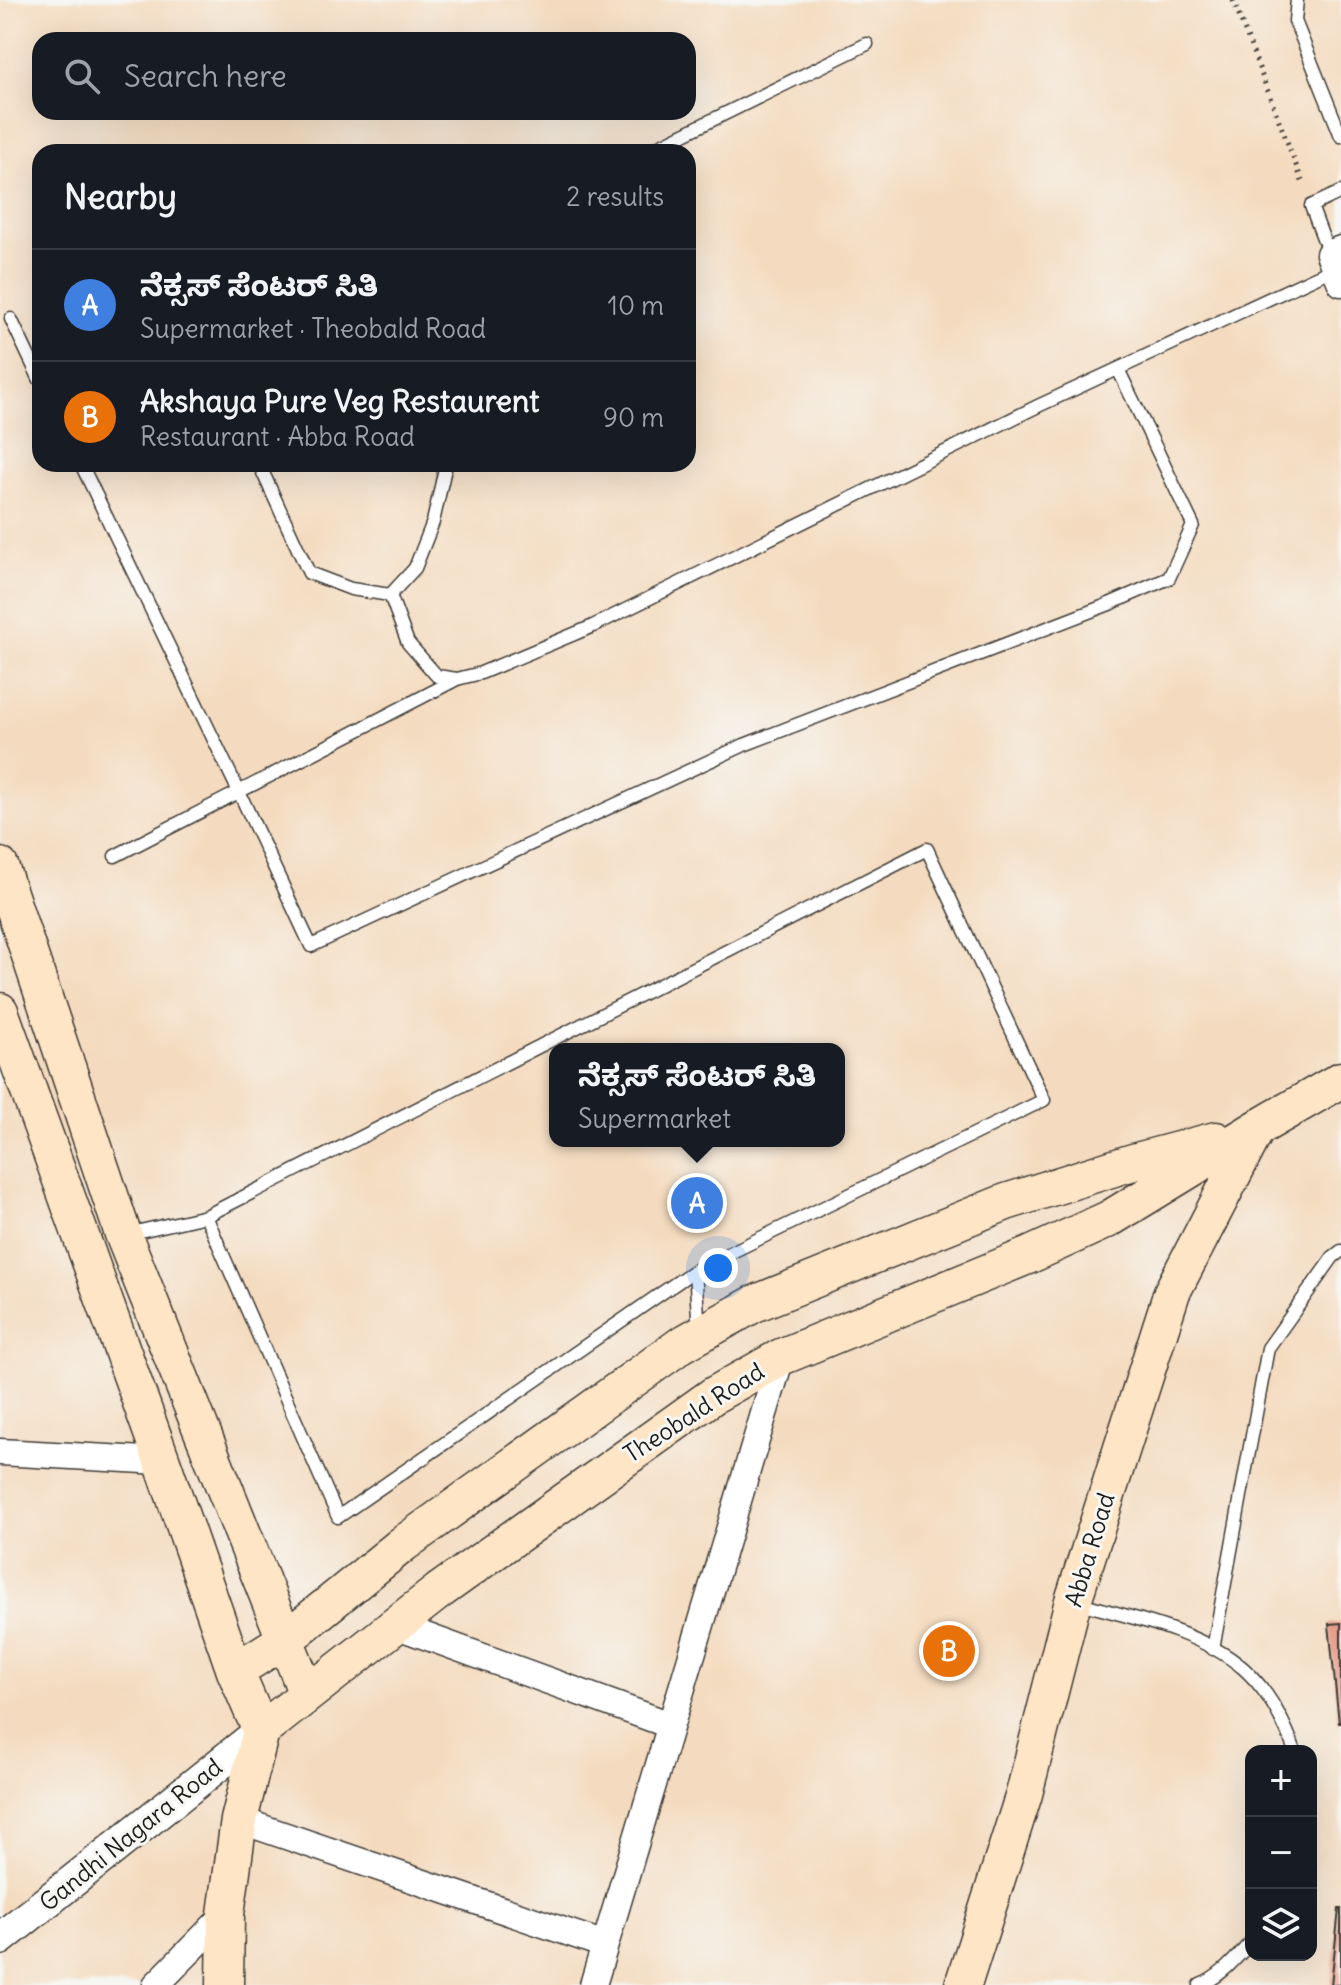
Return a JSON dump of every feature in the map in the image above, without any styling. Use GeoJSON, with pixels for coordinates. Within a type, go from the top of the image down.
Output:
{"type":"FeatureCollection","features":[{"type":"Feature","properties":{"kind":"main road"},"geometry":{"type":"LineString","coordinates":[[0,866],[123,1234],[307,1694]]}},
{"type":"Feature","properties":{"kind":"main road"},"geometry":{"type":"LineString","coordinates":[[0,1011],[235,1671],[261,1731],[239,1820],[226,1914],[225,1985]]}},
{"type":"Feature","properties":{"kind":"main road","name":"Theobald Road"},"geometry":{"type":"LineString","coordinates":[[261,1731],[451,1582],[714,1395],[781,1357],[1030,1255],[1109,1219],[1341,1080]]}},
{"type":"Feature","properties":{"kind":"main road","name":"Theobald Road"},"geometry":{"type":"LineString","coordinates":[[235,1671],[286,1639],[403,1544],[681,1345],[754,1304],[1006,1202],[1133,1162],[1256,1129]]}},
{"type":"Feature","properties":{"kind":"main road","name":"Abba Road"},"geometry":{"type":"LineString","coordinates":[[963,1985],[1024,1794],[1073,1601],[1172,1292],[1256,1129]]}},
{"type":"Feature","properties":{"kind":"street"},"geometry":{"type":"LineString","coordinates":[[593,1985],[781,1357]]}},
{"type":"Feature","properties":{"kind":"street"},"geometry":{"type":"LineString","coordinates":[[0,1452],[162,1461]]}},
{"type":"Feature","properties":{"kind":"street"},"geometry":{"type":"LineString","coordinates":[[395,1625],[670,1725]]}},
{"type":"Feature","properties":{"kind":"street","name":"Gandhi Nagara Road"},"geometry":{"type":"LineString","coordinates":[[0,1939],[261,1731]]}},
{"type":"Feature","properties":{"kind":"street"},"geometry":{"type":"LineString","coordinates":[[239,1820],[605,1945]]}},
{"type":"Feature","properties":{"kind":"street"},"geometry":{"type":"LineString","coordinates":[[156,1985],[226,1914]]}},
{"type":"Feature","properties":{"kind":"lane"},"geometry":{"type":"LineString","coordinates":[[1297,0],[1295,21],[1341,136]]}},
{"type":"Feature","properties":{"kind":"lane"},"geometry":{"type":"LineString","coordinates":[[663,144],[867,44]]}},
{"type":"Feature","properties":{"kind":"lane"},"geometry":{"type":"LineString","coordinates":[[115,856],[457,679],[481,673],[591,627],[1038,406],[1337,264],[1311,206],[1341,192]]}},
{"type":"Feature","properties":{"kind":"lane"},"geometry":{"type":"LineString","coordinates":[[11,319],[32,363]]}},
{"type":"Feature","properties":{"kind":"lane"},"geometry":{"type":"LineString","coordinates":[[85,472],[311,946],[744,745],[1107,605],[1169,578],[1193,525],[1118,369]]}},
{"type":"Feature","properties":{"kind":"lane"},"geometry":{"type":"LineString","coordinates":[[263,472],[309,573],[351,589],[390,595]]}},
{"type":"Feature","properties":{"kind":"lane"},"geometry":{"type":"LineString","coordinates":[[390,595],[415,568],[433,522],[444,472]]}},
{"type":"Feature","properties":{"kind":"lane"},"geometry":{"type":"LineString","coordinates":[[390,595],[408,643],[437,676],[457,679]]}},
{"type":"Feature","properties":{"kind":"lane"},"geometry":{"type":"LineString","coordinates":[[123,1234],[206,1216],[927,849],[1044,1100],[695,1270],[338,1517],[206,1216]]}},
{"type":"Feature","properties":{"kind":"lane"},"geometry":{"type":"LineString","coordinates":[[1213,1649],[1268,1348],[1333,1257],[1341,1251]]}},
{"type":"Feature","properties":{"kind":"lane"},"geometry":{"type":"LineString","coordinates":[[695,1270],[700,1334]]}},
{"type":"Feature","properties":{"kind":"lane"},"geometry":{"type":"LineString","coordinates":[[1073,1601],[1177,1631],[1242,1667],[1277,1711],[1292,1745]]}},
{"type":"Feature","properties":{"kind":"lane"},"geometry":{"type":"LineString","coordinates":[[1200,1985],[1227,1967],[1245,1948]]}},
{"type":"Feature","properties":{"kind":"path"},"geometry":{"type":"LineString","coordinates":[[1233,0],[1311,206]]}},
{"type":"Feature","properties":{"kind":"building"},"geometry":{"type":"Polygon","coordinates":[[[1341,1623],[1341,1723],[1339,1723],[1329,1624],[1341,1623]]]}},
{"type":"Feature","properties":{"kind":"building"},"geometry":{"type":"Polygon","coordinates":[[[1339,1909],[1341,1985],[1331,1985],[1339,1909]]]}},
{"type":"Feature","properties":{"kind":"place","name":"ನೆಕ್ಸಸ್ ಸೆಂಟರ್ ಸಿತಿ"},"geometry":{"type":"Point","coordinates":[697,1203]}},
{"type":"Feature","properties":{"kind":"place","name":"Akshaya Pure Veg Restaurent"},"geometry":{"type":"Point","coordinates":[949,1651]}}]}
